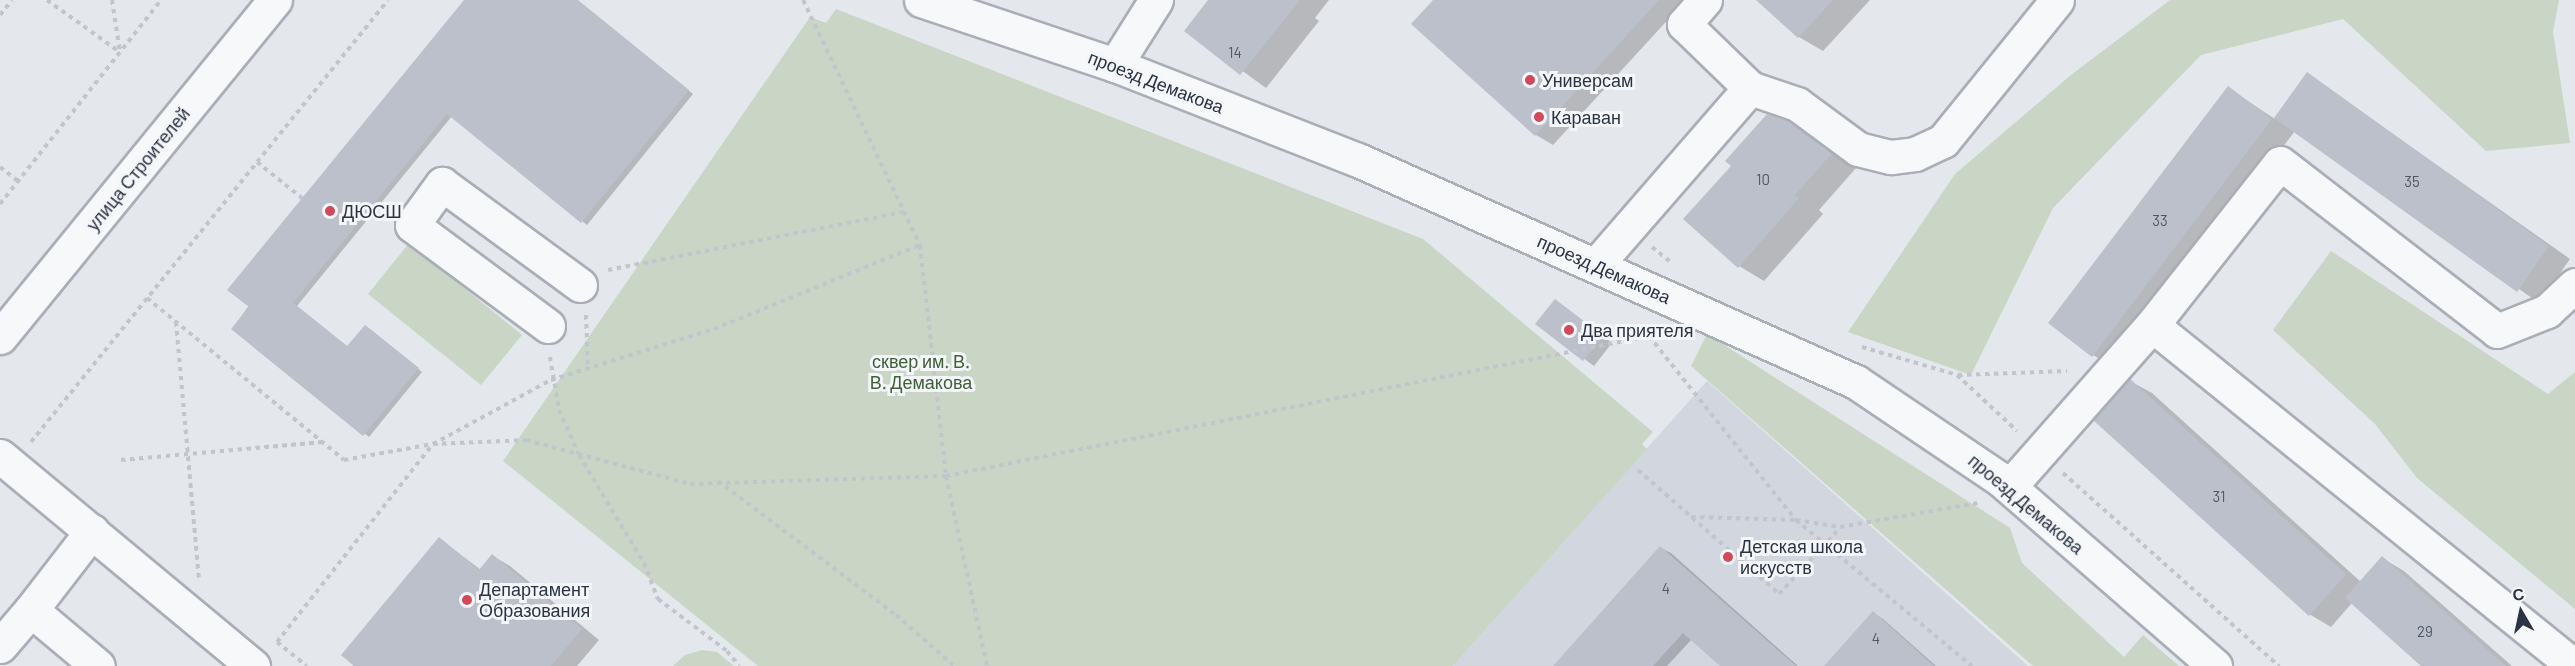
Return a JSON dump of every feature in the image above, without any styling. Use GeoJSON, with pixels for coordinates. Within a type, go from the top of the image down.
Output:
{"type":"FeatureCollection","features":[{"type":"Feature","properties":{"kind":"street","name":"улица Строителей"},"geometry":{"type":"LineString","coordinates":[[0,337],[275,0]]}},
{"type":"Feature","properties":{"kind":"street","name":"проезд Демакова"},"geometry":{"type":"LineString","coordinates":[[921,0],[1115,65],[1358,160],[1856,382],[2215,666]]}},
{"type":"Feature","properties":{"kind":"street"},"geometry":{"type":"LineString","coordinates":[[1115,65],[1156,0]]}},
{"type":"Feature","properties":{"kind":"street"},"geometry":{"type":"LineString","coordinates":[[1705,0],[1684,24],[1750,88],[1797,104],[1858,148],[1891,157],[1915,154],[1943,141],[2057,0]]}},
{"type":"Feature","properties":{"kind":"street"},"geometry":{"type":"LineString","coordinates":[[1596,265],[1750,88]]}},
{"type":"Feature","properties":{"kind":"street"},"geometry":{"type":"LineString","coordinates":[[1997,494],[2040,452],[2152,325],[2280,163],[2497,331],[2547,311],[2575,285]]}},
{"type":"Feature","properties":{"kind":"street"},"geometry":{"type":"LineString","coordinates":[[548,326],[412,225],[442,184],[590,286]]}},
{"type":"Feature","properties":{"kind":"street"},"geometry":{"type":"LineString","coordinates":[[2152,325],[2574,666]]}},
{"type":"Feature","properties":{"kind":"street"},"geometry":{"type":"LineString","coordinates":[[6,460],[253,666]]}},
{"type":"Feature","properties":{"kind":"street"},"geometry":{"type":"LineString","coordinates":[[0,646],[32,610],[92,531]]}},
{"type":"Feature","properties":{"kind":"street"},"geometry":{"type":"LineString","coordinates":[[32,610],[98,666]]}},
{"type":"Feature","properties":{"kind":"path"},"geometry":{"type":"LineString","coordinates":[[0,15],[12,0]]}},
{"type":"Feature","properties":{"kind":"path"},"geometry":{"type":"LineString","coordinates":[[47,0],[120,52]]}},
{"type":"Feature","properties":{"kind":"path"},"geometry":{"type":"LineString","coordinates":[[112,0],[120,52]]}},
{"type":"Feature","properties":{"kind":"path"},"geometry":{"type":"LineString","coordinates":[[0,204],[161,0]]}},
{"type":"Feature","properties":{"kind":"path"},"geometry":{"type":"LineString","coordinates":[[6,460],[147,298],[388,0]]}},
{"type":"Feature","properties":{"kind":"path"},"geometry":{"type":"LineString","coordinates":[[803,0],[920,245],[946,476],[987,666]]}},
{"type":"Feature","properties":{"kind":"path"},"geometry":{"type":"LineString","coordinates":[[257,162],[302,198]]}},
{"type":"Feature","properties":{"kind":"path"},"geometry":{"type":"LineString","coordinates":[[0,167],[18,181]]}},
{"type":"Feature","properties":{"kind":"path"},"geometry":{"type":"LineString","coordinates":[[588,368],[590,286],[750,239],[904,212]]}},
{"type":"Feature","properties":{"kind":"path"},"geometry":{"type":"LineString","coordinates":[[277,642],[433,444],[551,380],[714,329],[920,245]]}},
{"type":"Feature","properties":{"kind":"path"},"geometry":{"type":"LineString","coordinates":[[147,298],[344,460],[433,444],[526,440],[690,484],[718,481],[946,476],[1649,336],[1796,520],[1972,666]]}},
{"type":"Feature","properties":{"kind":"path"},"geometry":{"type":"LineString","coordinates":[[176,321],[200,579]]}},
{"type":"Feature","properties":{"kind":"path"},"geometry":{"type":"LineString","coordinates":[[548,326],[551,380],[559,410],[579,455],[644,563],[658,599],[727,651],[739,666]]}},
{"type":"Feature","properties":{"kind":"path"},"geometry":{"type":"LineString","coordinates":[[1957,375],[2113,370]]}},
{"type":"Feature","properties":{"kind":"path"},"geometry":{"type":"LineString","coordinates":[[121,460],[188,452],[323,442]]}},
{"type":"Feature","properties":{"kind":"path"},"geometry":{"type":"LineString","coordinates":[[2040,452],[2279,666]]}},
{"type":"Feature","properties":{"kind":"path"},"geometry":{"type":"LineString","coordinates":[[1638,470],[1779,594],[1840,527]]}},
{"type":"Feature","properties":{"kind":"path"},"geometry":{"type":"LineString","coordinates":[[718,481],[896,615],[954,666]]}},
{"type":"Feature","properties":{"kind":"path"},"geometry":{"type":"LineString","coordinates":[[1690,516],[1796,520],[1840,527],[1997,494]]}},
{"type":"Feature","properties":{"kind":"shaded area","name":"Детская школа искусств"},"geometry":{"type":"Polygon","coordinates":[[[1707,381],[2028,666],[1453,666],[1707,381]]]}},
{"type":"Feature","properties":{"kind":"green space"},"geometry":{"type":"Polygon","coordinates":[[[2170,0],[2559,0],[2553,32],[2570,143],[2486,151],[2343,19],[2201,55],[2053,208],[1971,375],[1848,332],[1955,174],[2071,75],[2170,0]]]}},
{"type":"Feature","properties":{"kind":"green space","name":"сквер им. В. В. Демакова"},"geometry":{"type":"Polygon","coordinates":[[[836,9],[1423,239],[1653,432],[1642,444],[1647,449],[1453,666],[758,666],[503,461],[810,17],[826,23],[836,9]]]}},
{"type":"Feature","properties":{"kind":"green space"},"geometry":{"type":"Polygon","coordinates":[[[409,243],[522,335],[481,385],[368,294],[409,243]]]}},
{"type":"Feature","properties":{"kind":"green space"},"geometry":{"type":"Polygon","coordinates":[[[2331,251],[2548,394],[2575,372],[2575,609],[2417,478],[2375,424],[2273,330],[2331,251]]]}},
{"type":"Feature","properties":{"kind":"green space"},"geometry":{"type":"Polygon","coordinates":[[[1707,334],[2010,528],[2022,563],[2124,657],[2143,635],[2179,666],[2033,666],[1691,366],[1707,334]]]}},
{"type":"Feature","properties":{"kind":"green space"},"geometry":{"type":"Polygon","coordinates":[[[702,650],[717,652],[734,666],[673,666],[685,655],[702,650]]]}},
{"type":"Feature","properties":{"kind":"building","name":"ДЮСШ"},"geometry":{"type":"Polygon","coordinates":[[[464,0],[578,0],[689,90],[581,223],[447,114],[293,303],[347,346],[365,325],[419,368],[363,436],[231,329],[249,307],[227,290],[464,0]]]}},
{"type":"Feature","properties":{"kind":"building"},"geometry":{"type":"Polygon","coordinates":[[[1208,0],[1300,0],[1240,75],[1184,31],[1208,0]]]}},
{"type":"Feature","properties":{"kind":"building","name":"Универсам"},"geometry":{"type":"Polygon","coordinates":[[[1433,0],[1659,0],[1535,136],[1411,24],[1433,0]]]}},
{"type":"Feature","properties":{"kind":"building"},"geometry":{"type":"Polygon","coordinates":[[[1756,0],[1833,0],[1798,38],[1756,0]]]}},
{"type":"Feature","properties":{"kind":"building"},"geometry":{"type":"Polygon","coordinates":[[[2307,72],[2549,246],[2517,292],[2274,118],[2307,72]]]}},
{"type":"Feature","properties":{"kind":"building"},"geometry":{"type":"Polygon","coordinates":[[[2228,86],[2272,119],[2092,357],[2048,323],[2228,86]]]}},
{"type":"Feature","properties":{"kind":"building"},"geometry":{"type":"Polygon","coordinates":[[[1767,114],[1788,121],[1832,153],[1795,195],[1799,198],[1738,268],[1683,219],[1731,166],[1725,161],[1767,114]]]}},
{"type":"Feature","properties":{"kind":"building","name":"Два приятеля"},"geometry":{"type":"Polygon","coordinates":[[[1555,299],[1603,336],[1583,361],[1535,324],[1555,299]]]}},
{"type":"Feature","properties":{"kind":"building"},"geometry":{"type":"Polygon","coordinates":[[[2130,379],[2346,574],[2309,616],[2093,420],[2130,379]]]}},
{"type":"Feature","properties":{"kind":"building","name":"Департамент Образования"},"geometry":{"type":"Polygon","coordinates":[[[439,537],[479,570],[492,554],[582,629],[551,666],[354,666],[341,655],[439,537]]]}},
{"type":"Feature","properties":{"kind":"building"},"geometry":{"type":"Polygon","coordinates":[[[1660,546],[1796,666],[1720,666],[1683,633],[1653,666],[1553,666],[1660,546]]]}},
{"type":"Feature","properties":{"kind":"building"},"geometry":{"type":"Polygon","coordinates":[[[2382,556],[2506,666],[2421,666],[2345,598],[2382,556]]]}},
{"type":"Feature","properties":{"kind":"building"},"geometry":{"type":"Polygon","coordinates":[[[1873,611],[1934,666],[1824,666],[1873,611]]]}},
{"type":"Feature","properties":{"kind":"place","name":"Универсам"},"geometry":{"type":"Point","coordinates":[1530,80]}},
{"type":"Feature","properties":{"kind":"place","name":"Караван"},"geometry":{"type":"Point","coordinates":[1539,117]}},
{"type":"Feature","properties":{"kind":"place","name":"ДЮСШ"},"geometry":{"type":"Point","coordinates":[330,211]}},
{"type":"Feature","properties":{"kind":"place","name":"Два приятеля"},"geometry":{"type":"Point","coordinates":[1569,330]}},
{"type":"Feature","properties":{"kind":"place","name":"Детская школа искусств"},"geometry":{"type":"Point","coordinates":[1728,557]}},
{"type":"Feature","properties":{"kind":"place","name":"Департамент Образования"},"geometry":{"type":"Point","coordinates":[467,600]}}]}
